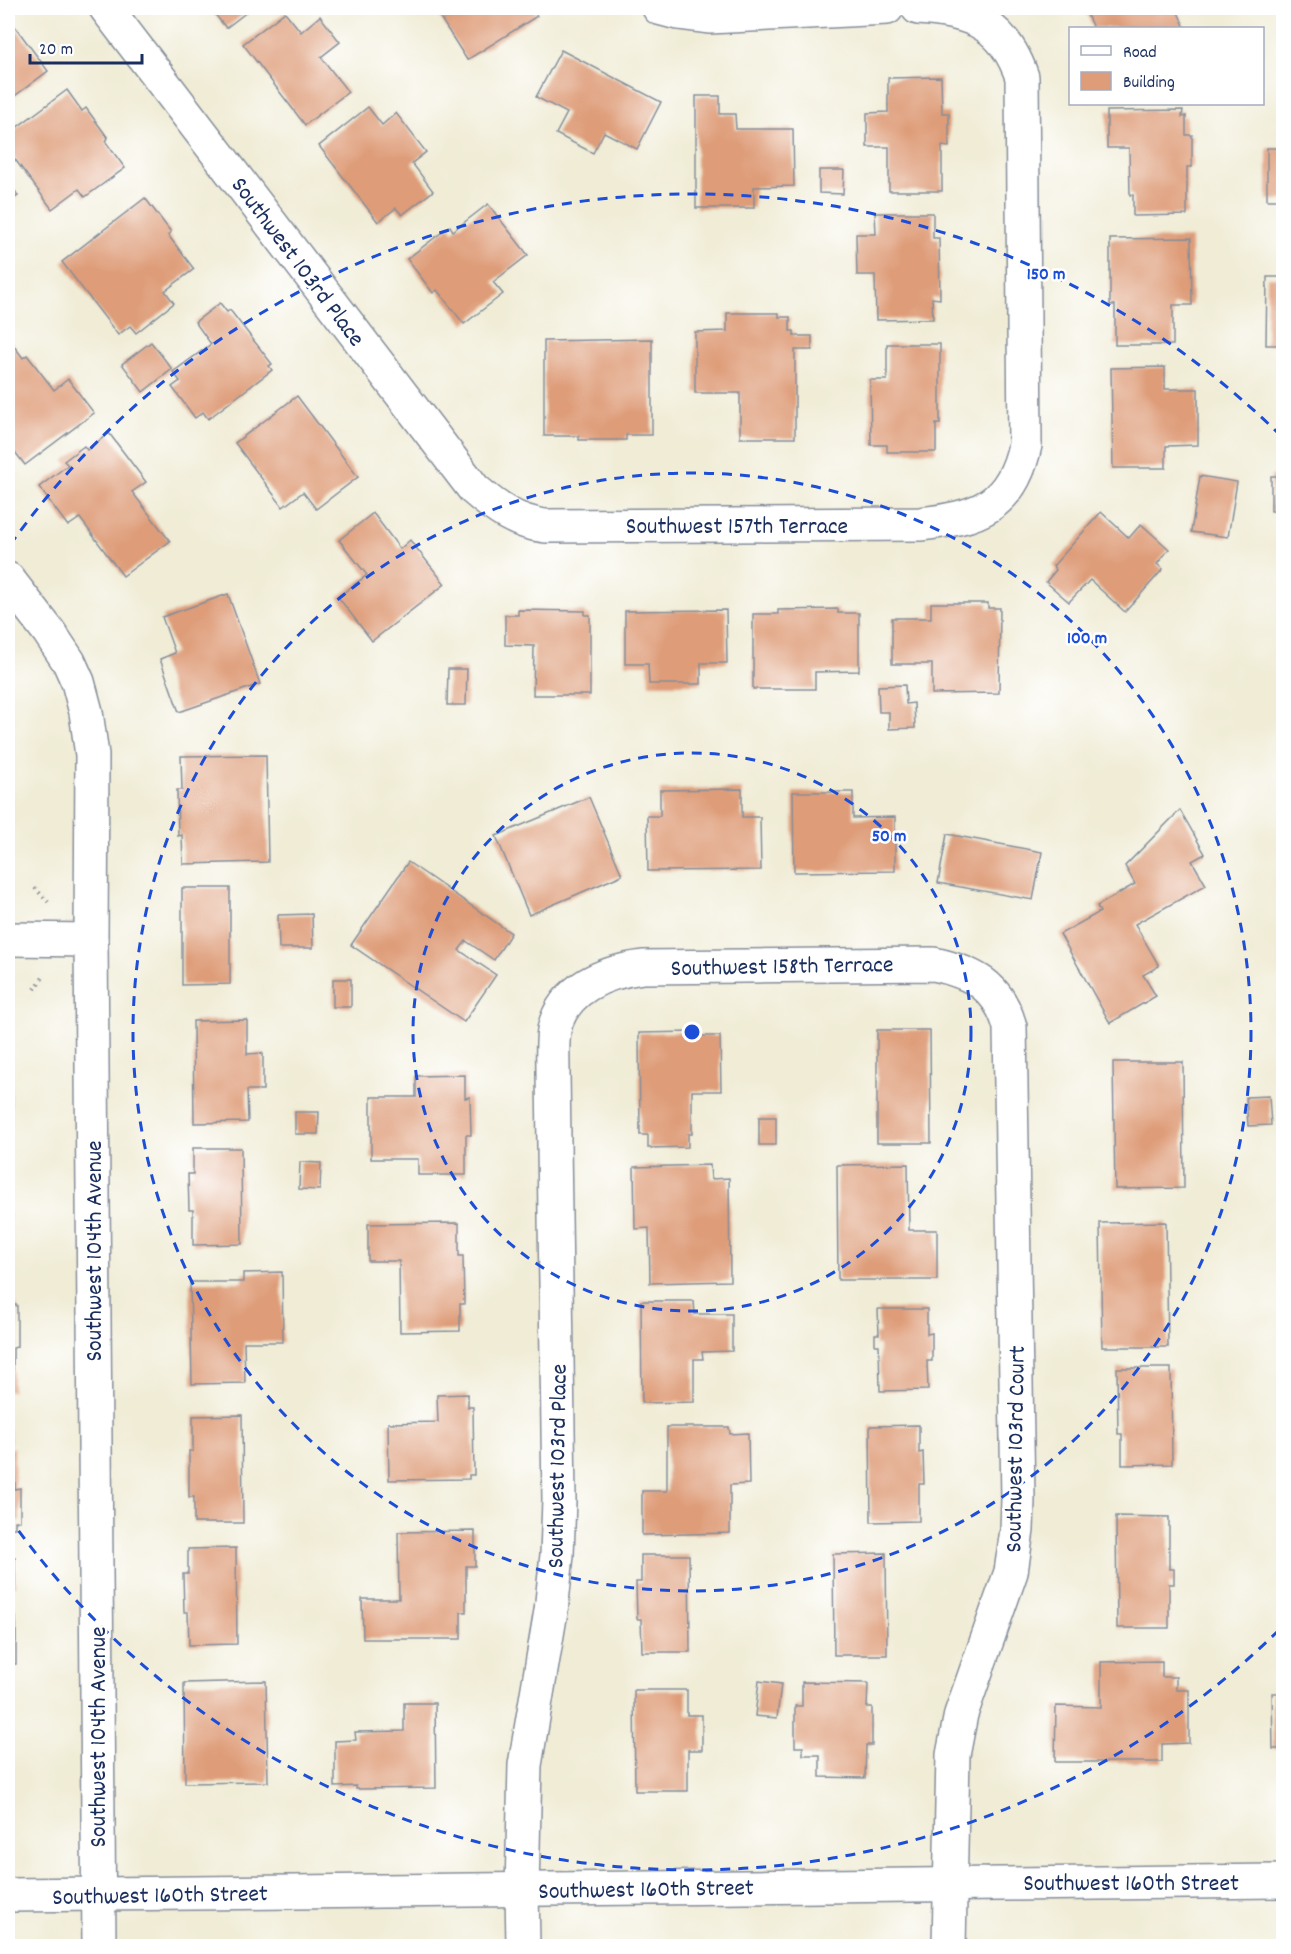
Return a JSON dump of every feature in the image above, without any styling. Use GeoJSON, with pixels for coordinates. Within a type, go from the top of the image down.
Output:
{"type":"FeatureCollection","features":[{"type":"Feature","properties":{"kind":"street","name":"Southwest 103rd Place"},"geometry":{"type":"LineString","coordinates":[[106,8],[455,465],[474,489],[497,509]]}},
{"type":"Feature","properties":{"kind":"street"},"geometry":{"type":"LineString","coordinates":[[659,8],[709,17],[887,8]]}},
{"type":"Feature","properties":{"kind":"street","name":"Southwest 157th Terrace"},"geometry":{"type":"LineString","coordinates":[[497,509],[518,520],[545,526],[920,524],[950,521],[979,511],[1006,492],[1018,469],[1025,445],[1022,76],[1011,49],[997,32],[987,25],[962,14],[934,8],[918,8]]}},
{"type":"Feature","properties":{"kind":"street","name":"Southwest 104th Avenue"},"geometry":{"type":"LineString","coordinates":[[8,579],[69,662],[78,682],[86,712],[92,755],[91,940],[99,1947]]}},
{"type":"Feature","properties":{"kind":"street"},"geometry":{"type":"LineString","coordinates":[[8,939],[91,940]]}},
{"type":"Feature","properties":{"kind":"street","name":"Southwest 158th Terrace"},"geometry":{"type":"LineString","coordinates":[[578,992],[601,977],[620,970],[643,967],[934,964],[962,972],[987,985]]}},
{"type":"Feature","properties":{"kind":"street","name":"Southwest 103rd Court"},"geometry":{"type":"LineString","coordinates":[[949,1947],[952,1769],[955,1741],[961,1714],[1008,1582],[1017,1530],[1010,1027],[1001,1005],[987,985]]}},
{"type":"Feature","properties":{"kind":"street","name":"Southwest 103rd Place"},"geometry":{"type":"LineString","coordinates":[[523,1947],[525,1765],[551,1611],[559,1500],[554,1032],[558,1017],[566,1004],[578,992]]}},
{"type":"Feature","properties":{"kind":"street","name":"Southwest 160th Street"},"geometry":{"type":"LineString","coordinates":[[8,1895],[1284,1881]]}},
{"type":"Feature","properties":{"kind":"path"},"geometry":{"type":"LineString","coordinates":[[36,888],[48,902]]}},
{"type":"Feature","properties":{"kind":"path"},"geometry":{"type":"LineString","coordinates":[[35,989],[47,973]]}},
{"type":"Feature","properties":{"kind":"building"},"geometry":{"type":"Polygon","coordinates":[[[210,8],[252,8],[226,28],[210,8]]]}},
{"type":"Feature","properties":{"kind":"building"},"geometry":{"type":"Polygon","coordinates":[[[442,8],[536,8],[538,10],[535,12],[537,16],[467,60],[436,11],[442,8]]]}},
{"type":"Feature","properties":{"kind":"building"},"geometry":{"type":"Polygon","coordinates":[[[1084,8],[1176,8],[1185,27],[1093,27],[1084,8]]]}},
{"type":"Feature","properties":{"kind":"building"},"geometry":{"type":"Polygon","coordinates":[[[285,12],[301,32],[320,16],[340,42],[321,57],[348,92],[305,125],[243,44],[285,12]]]}},
{"type":"Feature","properties":{"kind":"building"},"geometry":{"type":"Polygon","coordinates":[[[8,17],[48,71],[8,101],[8,17]]]}},
{"type":"Feature","properties":{"kind":"building"},"geometry":{"type":"Polygon","coordinates":[[[561,50],[661,102],[637,149],[604,132],[593,153],[556,134],[567,113],[536,97],[561,50]]]}},
{"type":"Feature","properties":{"kind":"building"},"geometry":{"type":"Polygon","coordinates":[[[941,77],[942,113],[949,113],[949,147],[942,146],[942,191],[889,191],[889,147],[867,147],[867,113],[888,112],[888,78],[941,77]]]}},
{"type":"Feature","properties":{"kind":"building"},"geometry":{"type":"Polygon","coordinates":[[[67,90],[82,111],[86,108],[108,138],[105,141],[125,168],[85,197],[79,189],[52,209],[8,150],[8,134],[67,90]]]}},
{"type":"Feature","properties":{"kind":"building"},"geometry":{"type":"Polygon","coordinates":[[[696,96],[720,96],[720,114],[735,114],[736,129],[793,129],[794,186],[754,187],[754,208],[696,208],[696,96]]]}},
{"type":"Feature","properties":{"kind":"building"},"geometry":{"type":"Polygon","coordinates":[[[368,107],[382,125],[396,113],[426,152],[412,163],[433,191],[402,215],[396,208],[378,222],[319,146],[368,107]]]}},
{"type":"Feature","properties":{"kind":"building"},"geometry":{"type":"Polygon","coordinates":[[[1183,110],[1182,117],[1186,116],[1186,135],[1192,135],[1192,167],[1187,167],[1187,215],[1133,216],[1129,148],[1107,148],[1107,111],[1183,110]]]}},
{"type":"Feature","properties":{"kind":"building"},"geometry":{"type":"Polygon","coordinates":[[[1267,148],[1284,148],[1284,200],[1267,200],[1267,148]]]}},
{"type":"Feature","properties":{"kind":"building"},"geometry":{"type":"Polygon","coordinates":[[[819,170],[844,170],[843,194],[819,193],[819,170]]]}},
{"type":"Feature","properties":{"kind":"building"},"geometry":{"type":"Polygon","coordinates":[[[8,180],[18,196],[8,202],[8,180]]]}},
{"type":"Feature","properties":{"kind":"building"},"geometry":{"type":"Polygon","coordinates":[[[145,198],[171,232],[168,235],[194,269],[165,291],[174,303],[136,333],[130,326],[118,335],[62,262],[145,198]]]}},
{"type":"Feature","properties":{"kind":"building"},"geometry":{"type":"Polygon","coordinates":[[[488,204],[528,255],[493,282],[503,294],[464,324],[437,290],[433,293],[407,259],[450,226],[453,231],[488,204]]]}},
{"type":"Feature","properties":{"kind":"building"},"geometry":{"type":"Polygon","coordinates":[[[875,213],[933,213],[933,238],[939,238],[940,299],[932,298],[933,319],[876,320],[875,275],[857,275],[856,234],[876,234],[875,213]]]}},
{"type":"Feature","properties":{"kind":"building"},"geometry":{"type":"Polygon","coordinates":[[[1191,238],[1192,305],[1173,305],[1173,345],[1115,345],[1115,305],[1110,305],[1110,239],[1191,238]]]}},
{"type":"Feature","properties":{"kind":"building"},"geometry":{"type":"Polygon","coordinates":[[[1267,277],[1284,277],[1284,345],[1266,345],[1267,277]]]}},
{"type":"Feature","properties":{"kind":"building"},"geometry":{"type":"Polygon","coordinates":[[[220,303],[227,312],[230,310],[272,364],[269,366],[272,370],[208,419],[203,412],[195,418],[172,387],[180,381],[173,372],[211,344],[195,322],[220,303]]]}},
{"type":"Feature","properties":{"kind":"building"},"geometry":{"type":"Polygon","coordinates":[[[727,313],[779,313],[779,317],[790,317],[790,331],[794,331],[794,336],[812,336],[812,350],[795,350],[795,438],[740,438],[740,393],[695,393],[695,332],[727,331],[727,313]]]}},
{"type":"Feature","properties":{"kind":"building"},"geometry":{"type":"Polygon","coordinates":[[[8,338],[23,358],[27,355],[54,390],[68,379],[94,413],[25,465],[8,443],[10,426],[8,423],[8,338]]]}},
{"type":"Feature","properties":{"kind":"building"},"geometry":{"type":"Polygon","coordinates":[[[652,339],[652,435],[626,435],[626,440],[579,440],[579,436],[544,436],[544,341],[652,339]]]}},
{"type":"Feature","properties":{"kind":"building"},"geometry":{"type":"Polygon","coordinates":[[[151,342],[172,369],[143,392],[122,364],[151,342]]]}},
{"type":"Feature","properties":{"kind":"building"},"geometry":{"type":"Polygon","coordinates":[[[887,344],[940,344],[940,424],[936,424],[936,452],[887,452],[887,445],[871,445],[870,380],[887,380],[887,344]]]}},
{"type":"Feature","properties":{"kind":"building"},"geometry":{"type":"Polygon","coordinates":[[[1165,367],[1165,389],[1198,389],[1198,445],[1166,446],[1166,468],[1113,468],[1111,368],[1165,367]]]}},
{"type":"Feature","properties":{"kind":"building"},"geometry":{"type":"Polygon","coordinates":[[[297,396],[358,477],[316,509],[303,492],[283,507],[235,443],[297,396]]]}},
{"type":"Feature","properties":{"kind":"building"},"geometry":{"type":"Polygon","coordinates":[[[109,433],[146,482],[132,492],[170,541],[123,576],[80,518],[68,526],[39,487],[68,465],[64,461],[84,446],[87,450],[109,433]]]}},
{"type":"Feature","properties":{"kind":"building"},"geometry":{"type":"Polygon","coordinates":[[[1200,476],[1237,482],[1228,537],[1191,532],[1200,476]]]}},
{"type":"Feature","properties":{"kind":"building"},"geometry":{"type":"Polygon","coordinates":[[[1271,476],[1284,476],[1284,511],[1271,511],[1271,476]]]}},
{"type":"Feature","properties":{"kind":"building"},"geometry":{"type":"Polygon","coordinates":[[[1101,512],[1129,538],[1141,524],[1169,549],[1157,564],[1163,569],[1125,612],[1090,580],[1069,602],[1046,582],[1056,570],[1053,566],[1101,512]]]}},
{"type":"Feature","properties":{"kind":"building"},"geometry":{"type":"Polygon","coordinates":[[[373,513],[400,549],[410,540],[445,584],[372,641],[338,597],[367,575],[339,540],[373,513]]]}},
{"type":"Feature","properties":{"kind":"building"},"geometry":{"type":"Polygon","coordinates":[[[228,594],[260,684],[179,712],[160,659],[175,653],[162,617],[228,594]]]}},
{"type":"Feature","properties":{"kind":"building"},"geometry":{"type":"Polygon","coordinates":[[[931,603],[988,603],[988,608],[1000,608],[999,693],[932,694],[932,664],[892,664],[892,618],[931,618],[931,603]]]}},
{"type":"Feature","properties":{"kind":"building"},"geometry":{"type":"Polygon","coordinates":[[[838,609],[838,613],[859,613],[859,671],[815,672],[815,689],[753,689],[753,614],[778,614],[778,610],[838,609]]]}},
{"type":"Feature","properties":{"kind":"building"},"geometry":{"type":"Polygon","coordinates":[[[518,610],[585,611],[585,615],[590,615],[590,695],[533,695],[534,646],[505,645],[505,615],[518,615],[518,610]]]}},
{"type":"Feature","properties":{"kind":"building"},"geometry":{"type":"Polygon","coordinates":[[[726,610],[727,663],[701,663],[701,684],[649,684],[648,664],[625,664],[625,611],[726,610]]]}},
{"type":"Feature","properties":{"kind":"building"},"geometry":{"type":"Polygon","coordinates":[[[448,669],[467,669],[466,705],[447,705],[448,669]]]}},
{"type":"Feature","properties":{"kind":"building"},"geometry":{"type":"Polygon","coordinates":[[[905,685],[906,704],[914,703],[915,728],[889,729],[889,712],[879,712],[878,686],[905,685]]]}},
{"type":"Feature","properties":{"kind":"building"},"geometry":{"type":"Polygon","coordinates":[[[266,755],[268,862],[183,864],[182,835],[178,836],[177,790],[182,790],[181,756],[266,755]]]}},
{"type":"Feature","properties":{"kind":"building"},"geometry":{"type":"Polygon","coordinates":[[[742,789],[742,817],[760,817],[761,870],[648,871],[647,816],[660,816],[660,790],[742,789]]]}},
{"type":"Feature","properties":{"kind":"building"},"geometry":{"type":"Polygon","coordinates":[[[793,792],[853,792],[853,818],[895,817],[895,871],[794,872],[793,792]]]}},
{"type":"Feature","properties":{"kind":"building"},"geometry":{"type":"Polygon","coordinates":[[[589,797],[622,875],[529,915],[496,836],[589,797]]]}},
{"type":"Feature","properties":{"kind":"building"},"geometry":{"type":"Polygon","coordinates":[[[1180,810],[1205,854],[1192,861],[1206,885],[1135,924],[1159,966],[1143,975],[1156,996],[1110,1023],[1060,934],[1100,912],[1097,906],[1135,884],[1125,866],[1180,810]]]}},
{"type":"Feature","properties":{"kind":"building"},"geometry":{"type":"Polygon","coordinates":[[[947,834],[1042,852],[1033,900],[938,883],[947,834]]]}},
{"type":"Feature","properties":{"kind":"building"},"geometry":{"type":"Polygon","coordinates":[[[408,862],[511,933],[494,960],[466,941],[459,950],[496,975],[464,1022],[351,945],[408,862]]]}},
{"type":"Feature","properties":{"kind":"building"},"geometry":{"type":"Polygon","coordinates":[[[182,888],[230,888],[230,984],[182,985],[182,888]]]}},
{"type":"Feature","properties":{"kind":"building"},"geometry":{"type":"Polygon","coordinates":[[[312,914],[313,948],[279,948],[278,915],[312,914]]]}},
{"type":"Feature","properties":{"kind":"building"},"geometry":{"type":"Polygon","coordinates":[[[333,979],[351,979],[351,1007],[333,1007],[333,979]]]}},
{"type":"Feature","properties":{"kind":"building"},"geometry":{"type":"Polygon","coordinates":[[[247,1020],[247,1054],[263,1053],[263,1090],[247,1090],[248,1122],[194,1123],[193,1021],[247,1020]]]}},
{"type":"Feature","properties":{"kind":"building"},"geometry":{"type":"Polygon","coordinates":[[[877,1030],[930,1030],[931,1143],[877,1143],[877,1030]]]}},
{"type":"Feature","properties":{"kind":"building"},"geometry":{"type":"Polygon","coordinates":[[[693,1032],[693,1036],[720,1036],[721,1091],[692,1091],[692,1134],[688,1134],[688,1147],[648,1148],[648,1135],[640,1135],[639,1033],[693,1032]]]}},
{"type":"Feature","properties":{"kind":"building"},"geometry":{"type":"Polygon","coordinates":[[[8,1048],[10,1048],[11,1115],[8,1115],[8,1048]]]}},
{"type":"Feature","properties":{"kind":"building"},"geometry":{"type":"Polygon","coordinates":[[[1113,1062],[1183,1062],[1184,1188],[1115,1189],[1113,1062]]]}},
{"type":"Feature","properties":{"kind":"building"},"geometry":{"type":"Polygon","coordinates":[[[465,1075],[465,1098],[470,1097],[471,1135],[466,1135],[466,1175],[418,1175],[418,1159],[371,1159],[371,1097],[416,1097],[416,1076],[465,1075]]]}},
{"type":"Feature","properties":{"kind":"building"},"geometry":{"type":"Polygon","coordinates":[[[1269,1096],[1271,1125],[1248,1126],[1246,1097],[1269,1096]]]}},
{"type":"Feature","properties":{"kind":"building"},"geometry":{"type":"Polygon","coordinates":[[[295,1112],[319,1112],[318,1134],[295,1134],[295,1112]]]}},
{"type":"Feature","properties":{"kind":"building"},"geometry":{"type":"Polygon","coordinates":[[[759,1117],[776,1117],[776,1145],[759,1145],[759,1117]]]}},
{"type":"Feature","properties":{"kind":"building"},"geometry":{"type":"Polygon","coordinates":[[[193,1148],[241,1148],[242,1244],[193,1245],[193,1210],[189,1210],[188,1174],[193,1174],[193,1148]]]}},
{"type":"Feature","properties":{"kind":"building"},"geometry":{"type":"Polygon","coordinates":[[[300,1162],[321,1163],[320,1190],[299,1189],[300,1162]]]}},
{"type":"Feature","properties":{"kind":"building"},"geometry":{"type":"Polygon","coordinates":[[[908,1164],[909,1230],[937,1230],[937,1280],[838,1280],[837,1165],[908,1164]]]}},
{"type":"Feature","properties":{"kind":"building"},"geometry":{"type":"Polygon","coordinates":[[[710,1165],[711,1179],[729,1178],[730,1281],[650,1283],[649,1228],[635,1229],[634,1167],[710,1165]]]}},
{"type":"Feature","properties":{"kind":"building"},"geometry":{"type":"Polygon","coordinates":[[[8,1211],[10,1211],[10,1255],[8,1255],[8,1211]]]}},
{"type":"Feature","properties":{"kind":"building"},"geometry":{"type":"Polygon","coordinates":[[[1166,1222],[1168,1347],[1102,1347],[1100,1223],[1166,1222]]]}},
{"type":"Feature","properties":{"kind":"building"},"geometry":{"type":"Polygon","coordinates":[[[459,1223],[459,1256],[463,1256],[464,1304],[460,1304],[460,1331],[400,1332],[399,1261],[368,1261],[368,1224],[459,1223]]]}},
{"type":"Feature","properties":{"kind":"building"},"geometry":{"type":"Polygon","coordinates":[[[282,1272],[283,1342],[244,1342],[245,1383],[192,1384],[190,1282],[243,1282],[243,1273],[282,1272]]]}},
{"type":"Feature","properties":{"kind":"building"},"geometry":{"type":"Polygon","coordinates":[[[641,1301],[694,1301],[695,1314],[732,1314],[732,1351],[702,1352],[703,1359],[694,1359],[694,1402],[642,1403],[641,1301]]]}},
{"type":"Feature","properties":{"kind":"building"},"geometry":{"type":"Polygon","coordinates":[[[8,1305],[17,1305],[17,1347],[13,1348],[13,1391],[8,1391],[8,1305]]]}},
{"type":"Feature","properties":{"kind":"building"},"geometry":{"type":"Polygon","coordinates":[[[878,1309],[927,1309],[927,1334],[932,1333],[932,1361],[927,1361],[928,1390],[880,1391],[879,1345],[875,1345],[875,1334],[879,1334],[878,1309]]]}},
{"type":"Feature","properties":{"kind":"building"},"geometry":{"type":"Polygon","coordinates":[[[1117,1368],[1171,1368],[1172,1464],[1122,1465],[1122,1434],[1118,1434],[1117,1368]]]}},
{"type":"Feature","properties":{"kind":"building"},"geometry":{"type":"Polygon","coordinates":[[[468,1394],[468,1407],[473,1407],[474,1475],[469,1475],[469,1479],[389,1480],[388,1423],[438,1422],[437,1395],[468,1394]]]}},
{"type":"Feature","properties":{"kind":"building"},"geometry":{"type":"Polygon","coordinates":[[[242,1415],[243,1523],[194,1523],[194,1497],[189,1497],[189,1451],[193,1451],[193,1416],[242,1415]]]}},
{"type":"Feature","properties":{"kind":"building"},"geometry":{"type":"Polygon","coordinates":[[[919,1425],[919,1453],[923,1452],[924,1484],[919,1484],[919,1521],[871,1522],[870,1426],[919,1425]]]}},
{"type":"Feature","properties":{"kind":"building"},"geometry":{"type":"Polygon","coordinates":[[[667,1427],[729,1427],[730,1434],[748,1433],[749,1484],[730,1485],[730,1533],[642,1535],[642,1491],[667,1491],[667,1427]]]}},
{"type":"Feature","properties":{"kind":"building"},"geometry":{"type":"Polygon","coordinates":[[[8,1430],[10,1430],[10,1448],[14,1448],[15,1489],[20,1488],[20,1521],[15,1521],[15,1528],[8,1528],[8,1430]]]}},
{"type":"Feature","properties":{"kind":"building"},"geometry":{"type":"Polygon","coordinates":[[[1116,1516],[1169,1517],[1169,1569],[1174,1569],[1174,1584],[1169,1584],[1169,1628],[1117,1628],[1116,1516]]]}},
{"type":"Feature","properties":{"kind":"building"},"geometry":{"type":"Polygon","coordinates":[[[475,1531],[475,1566],[466,1566],[466,1612],[461,1612],[461,1639],[363,1639],[362,1599],[399,1599],[398,1532],[475,1531]]]}},
{"type":"Feature","properties":{"kind":"building"},"geometry":{"type":"Polygon","coordinates":[[[236,1548],[237,1644],[189,1645],[188,1612],[184,1612],[183,1574],[188,1574],[188,1549],[236,1548]]]}},
{"type":"Feature","properties":{"kind":"building"},"geometry":{"type":"Polygon","coordinates":[[[886,1553],[887,1655],[834,1655],[833,1554],[886,1553]]]}},
{"type":"Feature","properties":{"kind":"building"},"geometry":{"type":"Polygon","coordinates":[[[641,1555],[689,1555],[690,1652],[642,1652],[641,1619],[637,1619],[636,1582],[641,1582],[641,1555]]]}},
{"type":"Feature","properties":{"kind":"building"},"geometry":{"type":"Polygon","coordinates":[[[8,1557],[15,1557],[15,1586],[8,1586],[8,1557]]]}},
{"type":"Feature","properties":{"kind":"building"},"geometry":{"type":"Polygon","coordinates":[[[8,1617],[16,1617],[16,1664],[8,1664],[8,1617]]]}},
{"type":"Feature","properties":{"kind":"building"},"geometry":{"type":"Polygon","coordinates":[[[1162,1661],[1162,1677],[1176,1677],[1176,1690],[1189,1690],[1189,1743],[1162,1744],[1162,1762],[1055,1762],[1056,1706],[1101,1707],[1101,1662],[1162,1661]]]}},
{"type":"Feature","properties":{"kind":"building"},"geometry":{"type":"Polygon","coordinates":[[[266,1681],[268,1782],[185,1783],[184,1683],[266,1681]]]}},
{"type":"Feature","properties":{"kind":"building"},"geometry":{"type":"Polygon","coordinates":[[[759,1681],[781,1684],[777,1718],[755,1716],[759,1681]]]}},
{"type":"Feature","properties":{"kind":"building"},"geometry":{"type":"Polygon","coordinates":[[[802,1682],[868,1683],[867,1707],[872,1707],[872,1745],[866,1745],[865,1778],[820,1777],[820,1755],[803,1755],[803,1747],[795,1747],[795,1706],[802,1706],[802,1682]]]}},
{"type":"Feature","properties":{"kind":"building"},"geometry":{"type":"Polygon","coordinates":[[[634,1690],[687,1690],[687,1715],[702,1715],[702,1750],[688,1750],[688,1791],[635,1791],[634,1690]]]}},
{"type":"Feature","properties":{"kind":"building"},"geometry":{"type":"Polygon","coordinates":[[[1272,1693],[1284,1693],[1284,1749],[1273,1749],[1272,1693]]]}},
{"type":"Feature","properties":{"kind":"building"},"geometry":{"type":"Polygon","coordinates":[[[404,1703],[435,1703],[436,1788],[335,1787],[335,1741],[356,1740],[355,1732],[404,1731],[404,1703]]]}}]}
